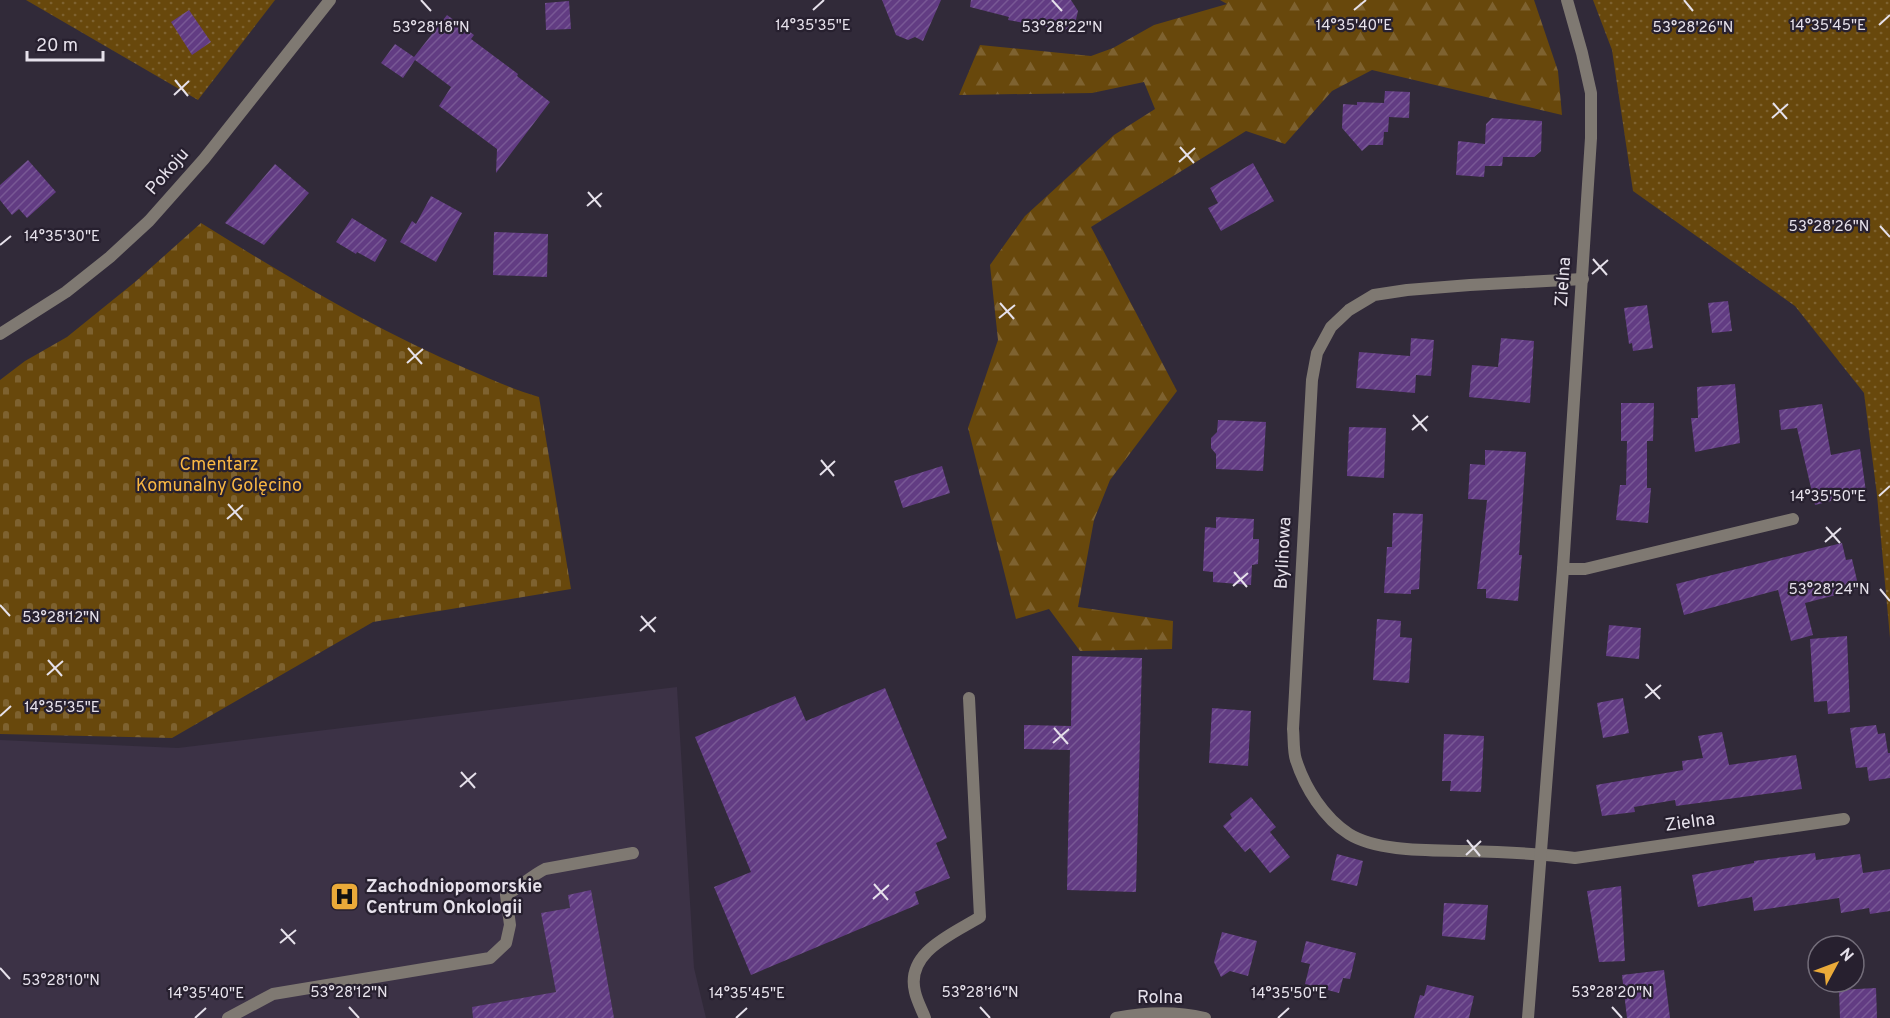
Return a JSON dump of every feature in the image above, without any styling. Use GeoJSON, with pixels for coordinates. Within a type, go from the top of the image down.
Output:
{"type":"FeatureCollection","features":[{"type":"Feature","properties":{"kind":"street","name":"Pokoju"},"geometry":{"type":"LineString","coordinates":[[0,334],[66,292],[110,257],[149,221],[204,159],[330,0]]}},
{"type":"Feature","properties":{"kind":"street","name":"Zielna"},"geometry":{"type":"LineString","coordinates":[[1528,1018],[1563,569],[1592,138],[1591,93],[1567,0]]}},
{"type":"Feature","properties":{"kind":"street","name":"Bylinowa"},"geometry":{"type":"LineString","coordinates":[[1541,854],[1415,849],[1373,843],[1349,834],[1327,815],[1311,793],[1295,759],[1293,729],[1311,380],[1317,353],[1331,327],[1349,310],[1374,295],[1460,285],[1583,279]]}},
{"type":"Feature","properties":{"kind":"street"},"geometry":{"type":"LineString","coordinates":[[1563,569],[1585,569],[1793,519]]}},
{"type":"Feature","properties":{"kind":"street"},"geometry":{"type":"LineString","coordinates":[[925,1018],[915,992],[913,976],[916,964],[926,952],[980,917],[969,698]]}},
{"type":"Feature","properties":{"kind":"street","name":"Zielna"},"geometry":{"type":"LineString","coordinates":[[1541,854],[1575,858],[1844,819]]}},
{"type":"Feature","properties":{"kind":"street"},"geometry":{"type":"LineString","coordinates":[[228,1018],[273,994],[490,958],[506,943],[510,925],[506,895],[524,884],[533,875],[545,869],[633,853]]}},
{"type":"Feature","properties":{"kind":"street","name":"Rolna"},"geometry":{"type":"LineString","coordinates":[[1116,1018],[1170,1012],[1205,1018]]}},
{"type":"Feature","properties":{"kind":"shaded area","name":"Zachodniopomorskie Centrum Onkologii"},"geometry":{"type":"Polygon","coordinates":[[[677,687],[694,968],[706,1018],[0,1018],[0,740],[178,748],[677,687]]]}},
{"type":"Feature","properties":{"kind":"green space"},"geometry":{"type":"Polygon","coordinates":[[[26,0],[275,0],[198,100],[26,0]]]}},
{"type":"Feature","properties":{"kind":"green space"},"geometry":{"type":"Polygon","coordinates":[[[1220,0],[1534,0],[1558,71],[1562,115],[1372,70],[1332,91],[1285,144],[1246,131],[1091,227],[1177,391],[1110,480],[1094,520],[1078,607],[1173,621],[1172,649],[1080,651],[1049,609],[1016,619],[968,428],[998,340],[990,265],[1025,216],[1114,135],[1155,109],[1144,82],[1092,93],[959,95],[980,45],[1091,56],[1113,48],[1154,25],[1227,4],[1220,0]]]}},
{"type":"Feature","properties":{"kind":"green space"},"geometry":{"type":"Polygon","coordinates":[[[1593,0],[1890,0],[1890,638],[1877,495],[1864,393],[1795,306],[1633,191],[1612,50],[1593,0]]]}},
{"type":"Feature","properties":{"kind":"green space","name":"Cmentarz Komunalny Golęcino"},"geometry":{"type":"Polygon","coordinates":[[[201,223],[298,282],[398,337],[467,369],[539,397],[571,589],[373,622],[172,738],[0,734],[0,380],[25,361],[67,337],[135,282],[201,223]]]}},
{"type":"Feature","properties":{"kind":"building"},"geometry":{"type":"Polygon","coordinates":[[[882,0],[941,0],[923,41],[915,37],[908,40],[896,35],[882,0]]]}},
{"type":"Feature","properties":{"kind":"building"},"geometry":{"type":"Polygon","coordinates":[[[971,0],[1071,0],[1078,11],[1075,24],[1065,30],[1008,20],[1009,17],[970,7],[971,0]]]}},
{"type":"Feature","properties":{"kind":"building"},"geometry":{"type":"Polygon","coordinates":[[[569,1],[571,29],[546,30],[545,3],[569,1]]]}},
{"type":"Feature","properties":{"kind":"building"},"geometry":{"type":"Polygon","coordinates":[[[189,10],[211,42],[192,55],[171,22],[189,10]]]}},
{"type":"Feature","properties":{"kind":"building"},"geometry":{"type":"Polygon","coordinates":[[[447,15],[474,35],[471,39],[518,74],[517,76],[550,102],[496,173],[497,149],[439,106],[451,87],[415,60],[403,78],[381,63],[395,44],[414,57],[447,15]]]}},
{"type":"Feature","properties":{"kind":"building"},"geometry":{"type":"Polygon","coordinates":[[[1385,91],[1410,92],[1409,118],[1389,117],[1388,132],[1384,132],[1383,145],[1369,145],[1362,151],[1342,128],[1343,104],[1384,103],[1385,91]]]}},
{"type":"Feature","properties":{"kind":"building"},"geometry":{"type":"Polygon","coordinates":[[[1492,118],[1542,121],[1541,151],[1534,157],[1503,157],[1502,166],[1485,166],[1484,177],[1456,175],[1458,141],[1485,144],[1486,124],[1492,118]]]}},
{"type":"Feature","properties":{"kind":"building"},"geometry":{"type":"Polygon","coordinates":[[[28,160],[56,192],[27,218],[19,209],[12,215],[0,200],[0,185],[28,160]]]}},
{"type":"Feature","properties":{"kind":"building"},"geometry":{"type":"Polygon","coordinates":[[[1253,163],[1274,201],[1221,231],[1208,208],[1218,203],[1210,188],[1253,163]]]}},
{"type":"Feature","properties":{"kind":"building"},"geometry":{"type":"Polygon","coordinates":[[[275,164],[309,193],[264,245],[225,223],[275,164]]]}},
{"type":"Feature","properties":{"kind":"building"},"geometry":{"type":"Polygon","coordinates":[[[431,196],[462,213],[436,262],[400,242],[412,221],[416,224],[431,196]]]}},
{"type":"Feature","properties":{"kind":"building"},"geometry":{"type":"Polygon","coordinates":[[[352,218],[387,240],[375,262],[336,242],[352,218]]]}},
{"type":"Feature","properties":{"kind":"building"},"geometry":{"type":"Polygon","coordinates":[[[494,232],[548,234],[547,277],[493,275],[494,232]]]}},
{"type":"Feature","properties":{"kind":"building"},"geometry":{"type":"Polygon","coordinates":[[[1728,301],[1732,331],[1712,333],[1708,303],[1728,301]]]}},
{"type":"Feature","properties":{"kind":"building"},"geometry":{"type":"Polygon","coordinates":[[[1647,305],[1653,348],[1633,351],[1632,343],[1629,344],[1624,308],[1647,305]]]}},
{"type":"Feature","properties":{"kind":"building"},"geometry":{"type":"Polygon","coordinates":[[[1411,338],[1434,340],[1431,376],[1416,375],[1415,393],[1356,388],[1359,352],[1410,356],[1411,338]]]}},
{"type":"Feature","properties":{"kind":"building"},"geometry":{"type":"Polygon","coordinates":[[[1501,338],[1534,341],[1530,403],[1469,397],[1472,365],[1498,367],[1501,338]]]}},
{"type":"Feature","properties":{"kind":"building"},"geometry":{"type":"Polygon","coordinates":[[[1735,384],[1740,443],[1695,452],[1691,418],[1698,418],[1697,387],[1735,384]]]}},
{"type":"Feature","properties":{"kind":"building"},"geometry":{"type":"Polygon","coordinates":[[[1621,403],[1654,403],[1653,441],[1647,441],[1647,488],[1651,488],[1648,523],[1616,520],[1620,485],[1626,485],[1627,441],[1621,441],[1621,403]]]}},
{"type":"Feature","properties":{"kind":"building"},"geometry":{"type":"Polygon","coordinates":[[[1822,404],[1831,455],[1860,449],[1866,492],[1815,505],[1797,428],[1781,430],[1779,410],[1822,404]]]}},
{"type":"Feature","properties":{"kind":"building"},"geometry":{"type":"Polygon","coordinates":[[[1218,420],[1266,422],[1263,471],[1216,469],[1216,454],[1211,448],[1211,438],[1217,432],[1218,420]]]}},
{"type":"Feature","properties":{"kind":"building"},"geometry":{"type":"Polygon","coordinates":[[[1349,427],[1386,428],[1384,478],[1347,476],[1349,427]]]}},
{"type":"Feature","properties":{"kind":"building"},"geometry":{"type":"Polygon","coordinates":[[[1485,450],[1526,452],[1518,601],[1486,598],[1486,589],[1477,589],[1487,500],[1468,499],[1470,464],[1485,465],[1485,450]]]}},
{"type":"Feature","properties":{"kind":"building"},"geometry":{"type":"Polygon","coordinates":[[[942,466],[950,493],[903,508],[894,481],[942,466]]]}},
{"type":"Feature","properties":{"kind":"building"},"geometry":{"type":"Polygon","coordinates":[[[1393,513],[1423,514],[1419,589],[1411,590],[1411,594],[1384,593],[1387,547],[1392,547],[1393,513]]]}},
{"type":"Feature","properties":{"kind":"building"},"geometry":{"type":"Polygon","coordinates":[[[1216,517],[1254,519],[1253,539],[1259,539],[1258,564],[1252,565],[1251,585],[1213,582],[1213,572],[1203,571],[1205,527],[1216,528],[1216,517]]]}},
{"type":"Feature","properties":{"kind":"building"},"geometry":{"type":"Polygon","coordinates":[[[1842,543],[1846,560],[1852,559],[1859,589],[1805,603],[1813,635],[1791,641],[1778,590],[1684,615],[1676,584],[1842,543]]]}},
{"type":"Feature","properties":{"kind":"building"},"geometry":{"type":"Polygon","coordinates":[[[1377,619],[1401,621],[1400,637],[1412,638],[1409,683],[1373,680],[1377,619]]]}},
{"type":"Feature","properties":{"kind":"building"},"geometry":{"type":"Polygon","coordinates":[[[1609,625],[1641,628],[1639,659],[1606,656],[1609,625]]]}},
{"type":"Feature","properties":{"kind":"building"},"geometry":{"type":"Polygon","coordinates":[[[1847,636],[1850,712],[1828,714],[1827,701],[1814,702],[1810,639],[1847,636]]]}},
{"type":"Feature","properties":{"kind":"building"},"geometry":{"type":"Polygon","coordinates":[[[1072,656],[1142,658],[1136,892],[1067,890],[1070,750],[1024,749],[1024,725],[1071,726],[1072,656]]]}},
{"type":"Feature","properties":{"kind":"building"},"geometry":{"type":"Polygon","coordinates":[[[885,688],[947,838],[936,843],[950,878],[915,892],[919,904],[751,975],[714,887],[751,872],[695,737],[795,696],[806,721],[885,688]]]}},
{"type":"Feature","properties":{"kind":"building"},"geometry":{"type":"Polygon","coordinates":[[[1623,698],[1629,733],[1603,738],[1597,703],[1623,698]]]}},
{"type":"Feature","properties":{"kind":"building"},"geometry":{"type":"Polygon","coordinates":[[[1212,708],[1251,711],[1248,766],[1209,763],[1212,708]]]}},
{"type":"Feature","properties":{"kind":"building"},"geometry":{"type":"Polygon","coordinates":[[[1876,725],[1878,734],[1885,733],[1888,753],[1890,753],[1890,778],[1869,781],[1867,767],[1856,768],[1850,728],[1876,725]]]}},
{"type":"Feature","properties":{"kind":"building"},"geometry":{"type":"Polygon","coordinates":[[[1722,732],[1729,765],[1796,755],[1802,789],[1676,806],[1675,800],[1634,807],[1635,812],[1602,816],[1596,785],[1683,770],[1682,761],[1703,758],[1698,736],[1722,732]]]}},
{"type":"Feature","properties":{"kind":"building"},"geometry":{"type":"Polygon","coordinates":[[[1444,734],[1484,736],[1481,792],[1450,791],[1451,781],[1442,781],[1444,734]]]}},
{"type":"Feature","properties":{"kind":"building"},"geometry":{"type":"Polygon","coordinates":[[[1251,797],[1276,827],[1270,832],[1290,857],[1270,873],[1250,848],[1245,852],[1223,826],[1232,818],[1230,814],[1251,797]]]}},
{"type":"Feature","properties":{"kind":"building"},"geometry":{"type":"Polygon","coordinates":[[[1815,853],[1816,860],[1860,854],[1863,873],[1890,869],[1890,911],[1870,914],[1869,908],[1841,913],[1839,898],[1754,911],[1752,897],[1698,907],[1692,875],[1754,863],[1754,861],[1815,853]]]}},
{"type":"Feature","properties":{"kind":"building"},"geometry":{"type":"Polygon","coordinates":[[[1337,854],[1363,861],[1357,886],[1331,880],[1337,854]]]}},
{"type":"Feature","properties":{"kind":"building"},"geometry":{"type":"Polygon","coordinates":[[[1621,886],[1625,961],[1599,962],[1587,891],[1621,886]]]}},
{"type":"Feature","properties":{"kind":"building"},"geometry":{"type":"Polygon","coordinates":[[[591,890],[614,1018],[473,1018],[472,1007],[556,992],[541,913],[570,908],[568,895],[591,890]]]}},
{"type":"Feature","properties":{"kind":"building"},"geometry":{"type":"Polygon","coordinates":[[[1444,903],[1488,905],[1485,940],[1442,936],[1444,903]]]}},
{"type":"Feature","properties":{"kind":"building"},"geometry":{"type":"Polygon","coordinates":[[[1222,932],[1257,941],[1248,976],[1230,971],[1221,977],[1214,962],[1222,932]]]}},
{"type":"Feature","properties":{"kind":"building"},"geometry":{"type":"Polygon","coordinates":[[[1306,941],[1356,953],[1350,979],[1343,978],[1339,993],[1305,984],[1310,964],[1301,962],[1306,941]]]}},
{"type":"Feature","properties":{"kind":"building"},"geometry":{"type":"Polygon","coordinates":[[[1664,970],[1670,1018],[1627,1018],[1622,975],[1664,970]]]}},
{"type":"Feature","properties":{"kind":"building"},"geometry":{"type":"Polygon","coordinates":[[[1427,985],[1474,996],[1469,1018],[1414,1018],[1420,995],[1424,996],[1427,985]]]}},
{"type":"Feature","properties":{"kind":"building"},"geometry":{"type":"Polygon","coordinates":[[[1876,988],[1877,1018],[1840,1018],[1839,994],[1866,994],[1866,989],[1876,988]]]}},
{"type":"Feature","properties":{"kind":"place","name":"Zachodniopomorskie Centrum Onkologii"},"geometry":{"type":"Point","coordinates":[345,897]}}]}
